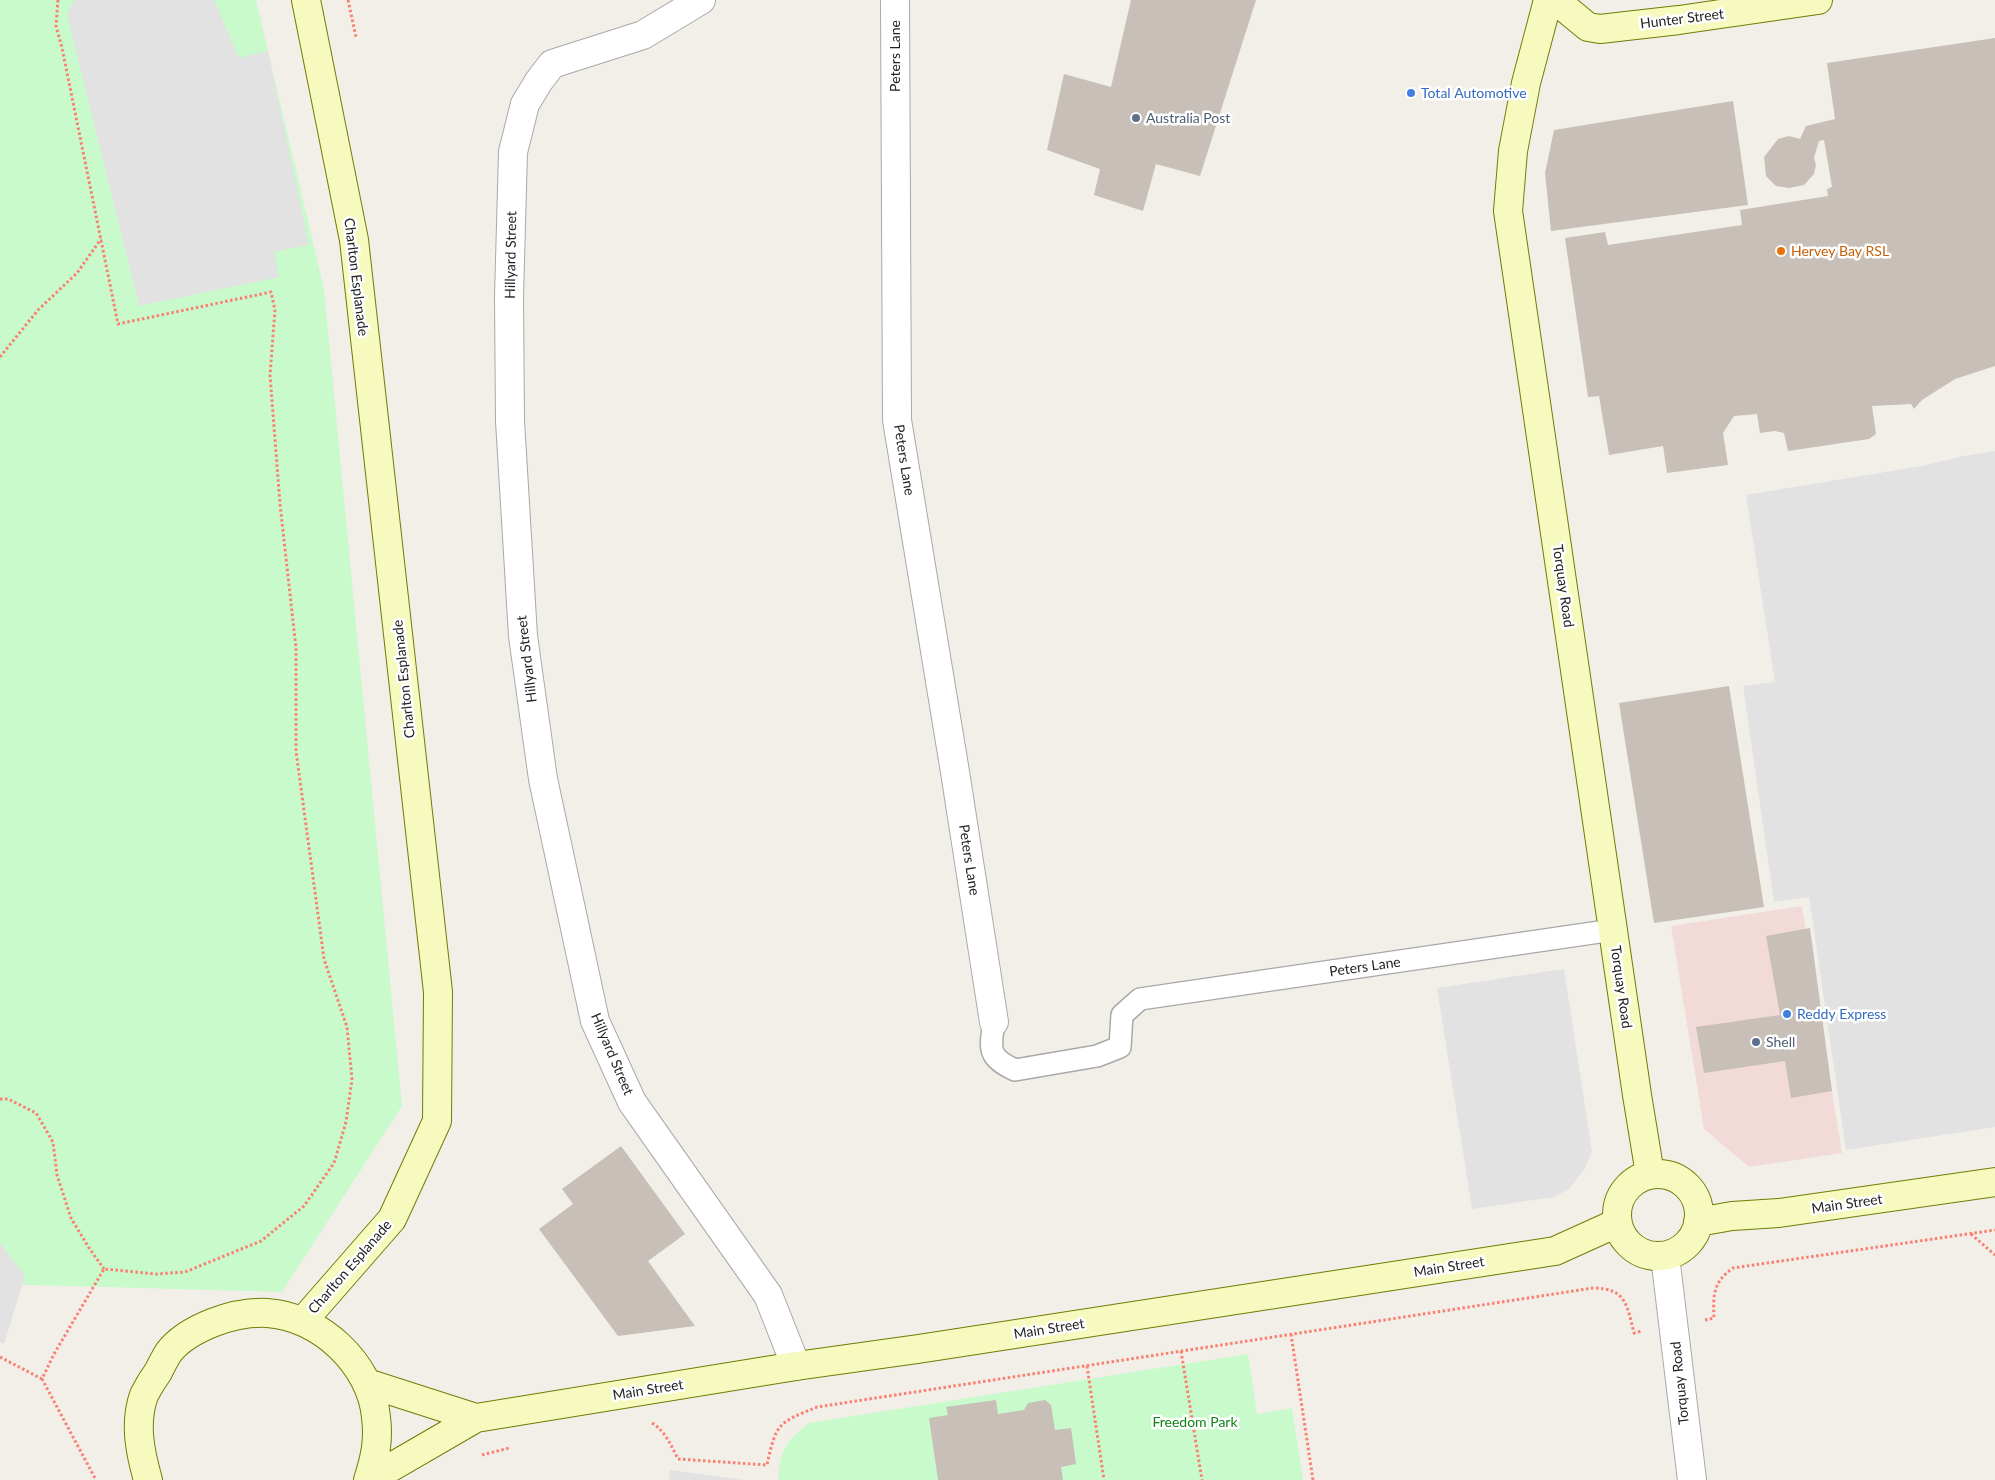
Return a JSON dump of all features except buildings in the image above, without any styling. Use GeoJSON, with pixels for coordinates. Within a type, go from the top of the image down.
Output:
{"type":"FeatureCollection","features":[{"type":"Feature","properties":{"kind":"street","name":"Charlton Esplanade"},"geometry":{"type":"LineString","coordinates":[[303,1321],[392,1219],[437,1121],[438,992],[354,240],[306,0]]}},
{"type":"Feature","properties":{"kind":"street","name":"Hillyard Street"},"geometry":{"type":"LineString","coordinates":[[702,0],[643,35],[552,64],[525,104],[513,152],[509,297],[510,421],[523,636],[543,779],[595,1022],[632,1102],[768,1294],[796,1366]]}},
{"type":"Feature","properties":{"kind":"street","name":"Peters Lane"},"geometry":{"type":"LineString","coordinates":[[895,0],[897,420],[954,762],[994,1022]]}},
{"type":"Feature","properties":{"kind":"street","name":"Torquay Road"},"geometry":{"type":"LineString","coordinates":[[1548,0],[1526,83],[1513,150],[1508,211],[1650,1174]]}},
{"type":"Feature","properties":{"kind":"street","name":"Hunter Street"},"geometry":{"type":"LineString","coordinates":[[1555,0],[1588,27],[1600,29],[1818,0]]}},
{"type":"Feature","properties":{"kind":"street"},"geometry":{"type":"LineString","coordinates":[[1650,1174],[1673,1176],[1690,1190],[1696,1200],[1699,1211],[1695,1234],[1687,1245],[1677,1252],[1665,1256],[1652,1256],[1640,1253],[1629,1245],[1621,1235],[1617,1223],[1616,1212],[1624,1192],[1640,1177],[1650,1174]]}},
{"type":"Feature","properties":{"kind":"street","name":"Main Street"},"geometry":{"type":"LineString","coordinates":[[1698,1222],[1732,1216],[1778,1213],[1995,1182]]}},
{"type":"Feature","properties":{"kind":"street","name":"Main Street"},"geometry":{"type":"LineString","coordinates":[[369,1480],[476,1418],[796,1366],[1555,1251],[1617,1223]]}},
{"type":"Feature","properties":{"kind":"street","name":"Torquay Road"},"geometry":{"type":"LineString","coordinates":[[1665,1256],[1692,1480]]}},
{"type":"Feature","properties":{"kind":"street"},"geometry":{"type":"LineString","coordinates":[[148,1480],[139,1449],[139,1414],[145,1394],[170,1351],[198,1328],[232,1315],[268,1313],[303,1321],[329,1337],[351,1358],[367,1383],[376,1415],[377,1449],[369,1480]]}},
{"type":"Feature","properties":{"kind":"street","name":"Main Street"},"geometry":{"type":"LineString","coordinates":[[367,1383],[476,1418]]}},
{"type":"Feature","properties":{"kind":"lane","name":"Peters Lane"},"geometry":{"type":"LineString","coordinates":[[994,1022],[991,1042],[992,1054],[1003,1064],[1015,1070],[1097,1056],[1120,1047],[1122,1015],[1140,1000],[1613,930]]}},
{"type":"Feature","properties":{"kind":"path"},"geometry":{"type":"LineString","coordinates":[[0,1099],[8,1100],[36,1113],[52,1142],[57,1175],[71,1218],[88,1248],[104,1269],[156,1274],[185,1272],[261,1240],[304,1206],[334,1163],[346,1122],[352,1079],[347,1027],[324,959],[296,751],[296,648],[280,504],[270,375],[275,310],[271,292],[118,324],[56,26],[58,0]]}},
{"type":"Feature","properties":{"kind":"path"},"geometry":{"type":"LineString","coordinates":[[348,0],[356,38]]}},
{"type":"Feature","properties":{"kind":"path"},"geometry":{"type":"LineString","coordinates":[[0,357],[38,310],[77,273],[101,239]]}},
{"type":"Feature","properties":{"kind":"path"},"geometry":{"type":"LineString","coordinates":[[649,1422],[660,1428],[678,1459],[767,1465],[773,1437],[786,1420],[817,1407],[1593,1288],[1608,1288],[1620,1295],[1628,1310],[1634,1333],[1714,1318],[1713,1300],[1716,1285],[1723,1275],[1733,1268],[1995,1230]]}},
{"type":"Feature","properties":{"kind":"path"},"geometry":{"type":"LineString","coordinates":[[1970,1234],[1995,1255]]}},
{"type":"Feature","properties":{"kind":"path"},"geometry":{"type":"LineString","coordinates":[[42,1379],[54,1354],[104,1269]]}},
{"type":"Feature","properties":{"kind":"path"},"geometry":{"type":"LineString","coordinates":[[1291,1334],[1313,1480]]}},
{"type":"Feature","properties":{"kind":"path"},"geometry":{"type":"LineString","coordinates":[[1181,1351],[1202,1480]]}},
{"type":"Feature","properties":{"kind":"path"},"geometry":{"type":"LineString","coordinates":[[0,1357],[42,1379],[96,1480]]}},
{"type":"Feature","properties":{"kind":"path"},"geometry":{"type":"LineString","coordinates":[[1087,1366],[1104,1480]]}},
{"type":"Feature","properties":{"kind":"path"},"geometry":{"type":"LineString","coordinates":[[478,1456],[516,1447]]}},
{"type":"Feature","properties":{"kind":"shaded area"},"geometry":{"type":"Polygon","coordinates":[[[74,0],[214,0],[239,58],[268,51],[309,245],[274,252],[279,277],[139,306],[67,14],[74,0]]]}},
{"type":"Feature","properties":{"kind":"shaded area"},"geometry":{"type":"Polygon","coordinates":[[[1995,451],[1995,1127],[1846,1150],[1809,897],[1774,902],[1743,686],[1775,682],[1746,495],[1922,466],[1995,451]]]}},
{"type":"Feature","properties":{"kind":"shaded area"},"geometry":{"type":"Polygon","coordinates":[[[1802,906],[1842,1153],[1749,1167],[1704,1129],[1671,926],[1802,906]]]}},
{"type":"Feature","properties":{"kind":"shaded area"},"geometry":{"type":"Polygon","coordinates":[[[1564,969],[1592,1152],[1585,1168],[1569,1189],[1554,1197],[1472,1209],[1437,988],[1564,969]]]}},
{"type":"Feature","properties":{"kind":"shaded area"},"geometry":{"type":"Polygon","coordinates":[[[0,1243],[25,1276],[4,1344],[0,1342],[0,1243]]]}},
{"type":"Feature","properties":{"kind":"shaded area"},"geometry":{"type":"Polygon","coordinates":[[[671,1470],[744,1480],[669,1480],[671,1470]]]}},
{"type":"Feature","properties":{"kind":"green space"},"geometry":{"type":"Polygon","coordinates":[[[0,0],[256,0],[324,289],[402,1106],[282,1292],[0,1284],[0,0]]]}},
{"type":"Feature","properties":{"kind":"green space","name":"Freedom Park"},"geometry":{"type":"Polygon","coordinates":[[[1248,1354],[1257,1414],[1292,1408],[1303,1480],[778,1480],[785,1447],[809,1423],[1248,1354]]]}},
{"type":"Feature","properties":{"kind":"place","name":"Total Automotive"},"geometry":{"type":"Point","coordinates":[1411,93]}},
{"type":"Feature","properties":{"kind":"place","name":"Australia Post"},"geometry":{"type":"Point","coordinates":[1136,118]}},
{"type":"Feature","properties":{"kind":"place","name":"Hervey Bay RSL"},"geometry":{"type":"Point","coordinates":[1781,251]}},
{"type":"Feature","properties":{"kind":"place","name":"Reddy Express"},"geometry":{"type":"Point","coordinates":[1787,1014]}},
{"type":"Feature","properties":{"kind":"place","name":"Shell"},"geometry":{"type":"Point","coordinates":[1756,1042]}}]}
